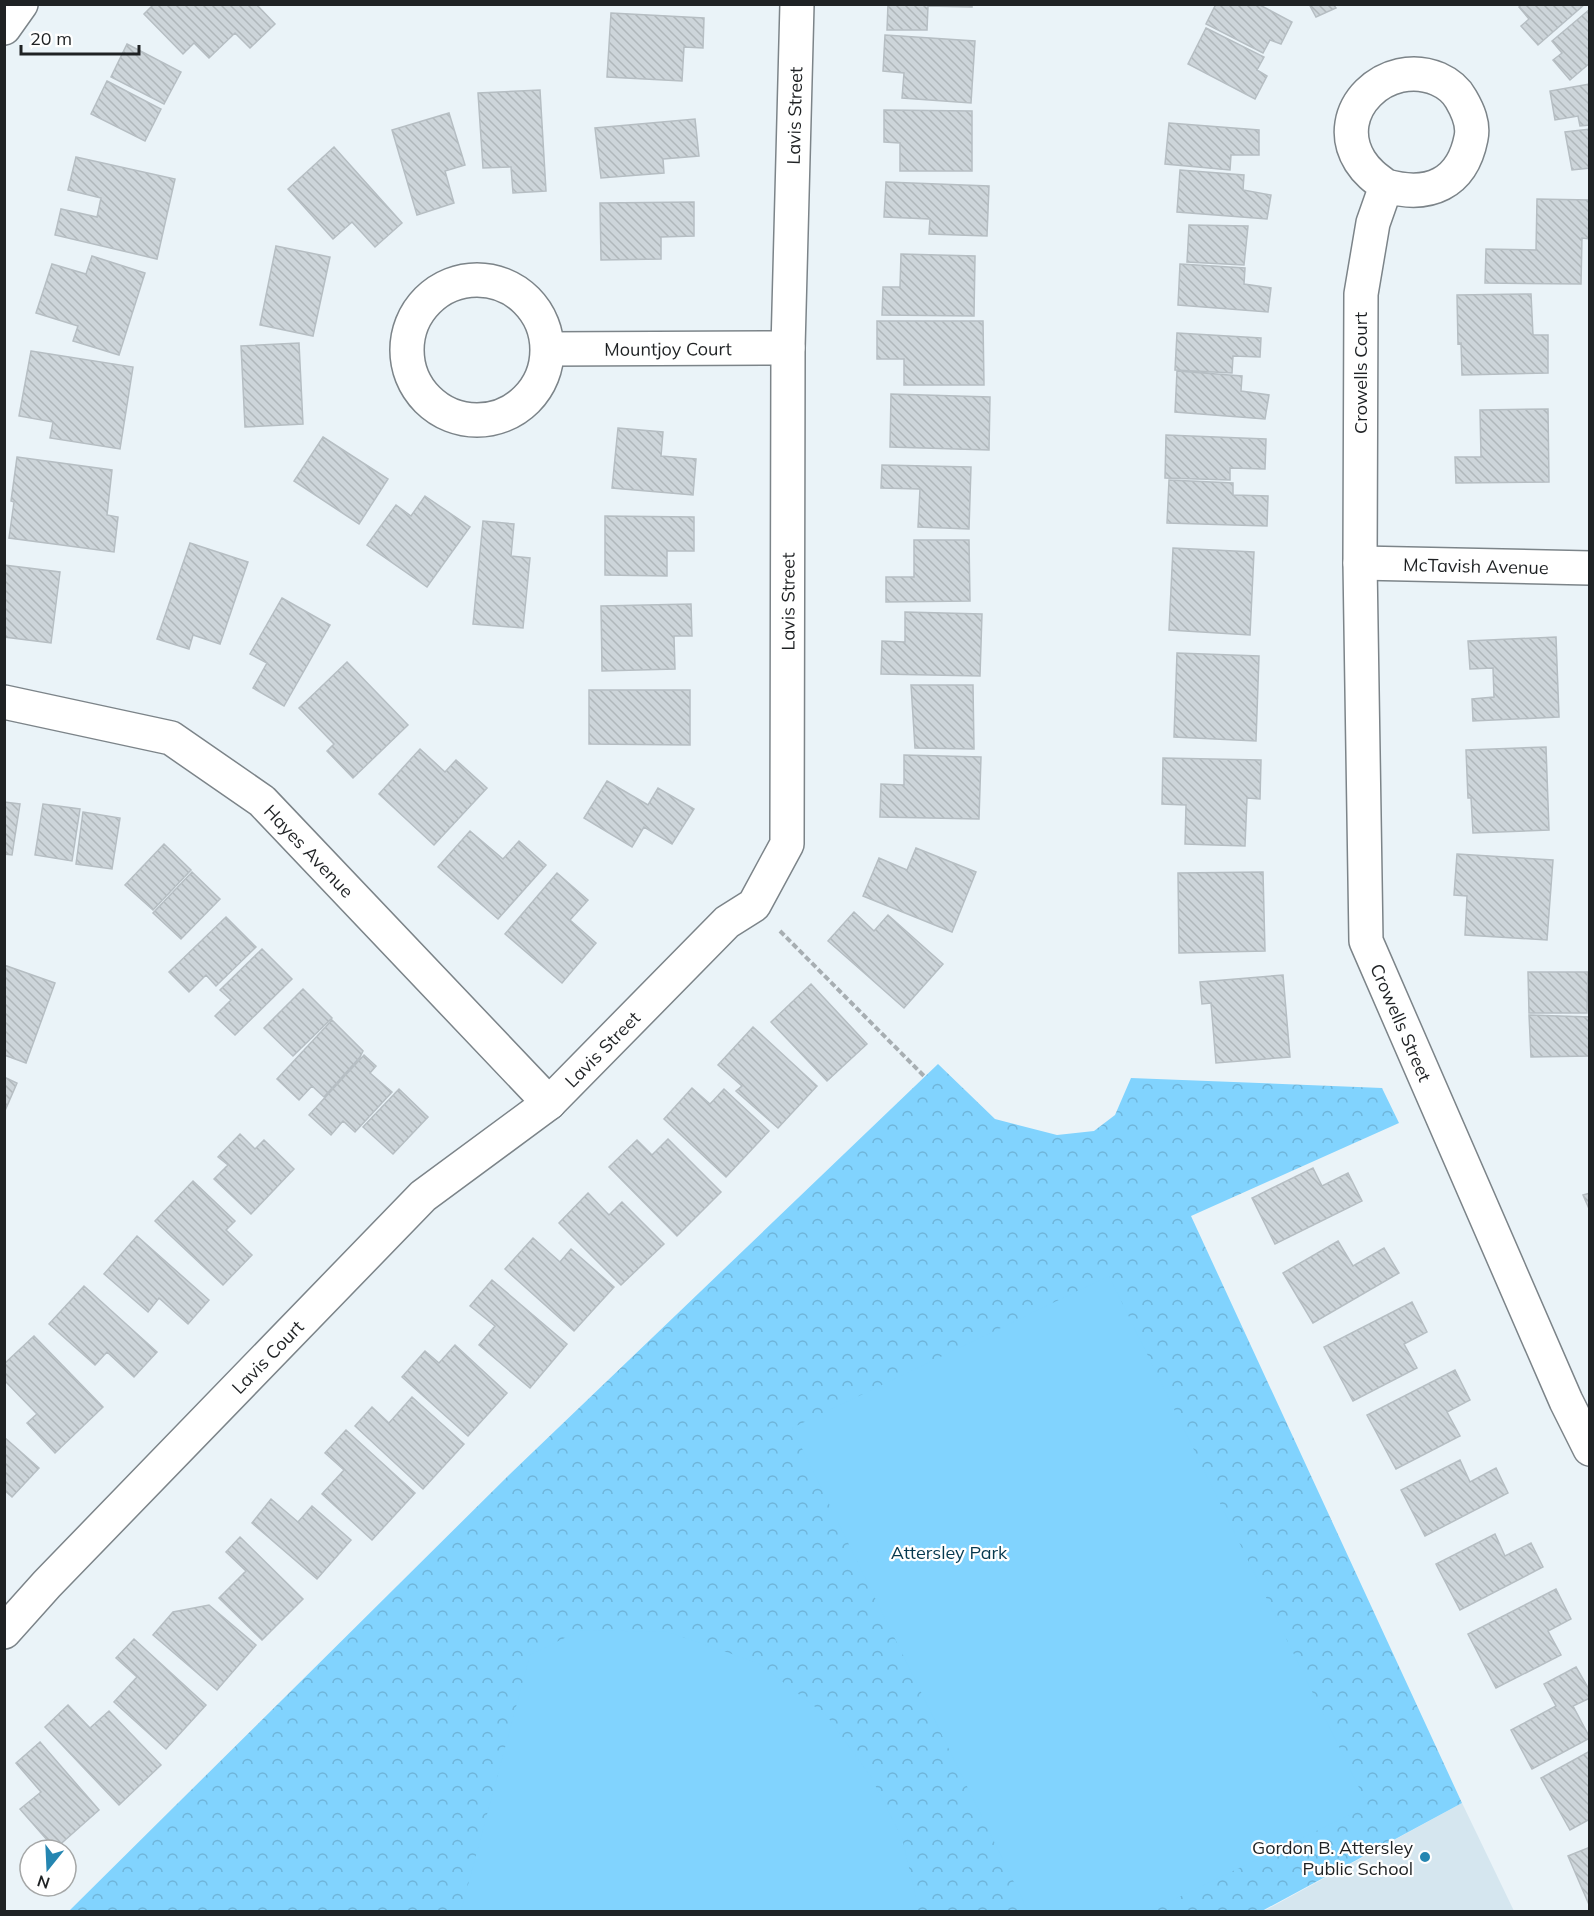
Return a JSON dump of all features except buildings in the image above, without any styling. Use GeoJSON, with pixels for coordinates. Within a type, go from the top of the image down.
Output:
{"type":"FeatureCollection","features":[{"type":"Feature","properties":{"kind":"street"},"geometry":{"type":"LineString","coordinates":[[4,28],[21,4]]}},
{"type":"Feature","properties":{"kind":"street","name":"Lavis Street"},"geometry":{"type":"LineString","coordinates":[[549,1104],[727,922],[754,905],[787,844],[788,348],[796,4]]}},
{"type":"Feature","properties":{"kind":"street","name":"Crowells Court"},"geometry":{"type":"LineString","coordinates":[[1360,563],[1360,294],[1373,223],[1386,186]]}},
{"type":"Feature","properties":{"kind":"street"},"geometry":{"type":"LineString","coordinates":[[474,280],[497,282],[517,291],[533,307],[544,327],[548,349],[544,372],[533,393],[515,409],[493,418],[469,419],[446,413],[427,398],[413,379],[407,356],[409,332],[418,311],[433,295],[443,289],[453,284],[474,280]]}},
{"type":"Feature","properties":{"kind":"street","name":"Mountjoy Court"},"geometry":{"type":"LineString","coordinates":[[548,349],[788,348]]}},
{"type":"Feature","properties":{"kind":"street","name":"McTavish Avenue"},"geometry":{"type":"LineString","coordinates":[[1360,563],[1590,568]]}},
{"type":"Feature","properties":{"kind":"street","name":"Crowells Street"},"geometry":{"type":"LineString","coordinates":[[1360,563],[1366,941],[1566,1401],[1590,1449]]}},
{"type":"Feature","properties":{"kind":"street","name":"Hayes Avenue"},"geometry":{"type":"LineString","coordinates":[[4,702],[171,738],[262,801],[549,1104]]}},
{"type":"Feature","properties":{"kind":"street","name":"Lavis Court"},"geometry":{"type":"LineString","coordinates":[[4,1632],[47,1584],[423,1196],[549,1104]]}},
{"type":"Feature","properties":{"kind":"path"},"geometry":{"type":"LineString","coordinates":[[754,905],[925,1077]]}},
{"type":"Feature","properties":{"kind":"shaded area","name":"Gordon B. Attersley Public School"},"geometry":{"type":"Polygon","coordinates":[[[1462,1803],[1514,1911],[1262,1912],[1462,1803]]]}},
{"type":"Feature","properties":{"kind":"green space","name":"Attersley Park"},"geometry":{"type":"Polygon","coordinates":[[[938,1064],[995,1119],[1057,1135],[1094,1131],[1115,1115],[1131,1078],[1382,1088],[1399,1123],[1191,1216],[1462,1803],[1262,1911],[68,1912],[510,1474],[938,1064]]]}},
{"type":"Feature","properties":{"kind":"green space"},"geometry":{"type":"Polygon","coordinates":[[[1109,1276],[1368,1806],[1150,1911],[1028,1911],[792,1428],[1109,1276]]]}},
{"type":"Feature","properties":{"kind":"green space"},"geometry":{"type":"Polygon","coordinates":[[[581,1630],[668,1632],[758,1663],[827,1716],[871,1777],[902,1838],[916,1897],[916,1911],[461,1911],[530,1655],[581,1630]]]}},
{"type":"Feature","properties":{"kind":"place","name":"Gordon B. Attersley Public School"},"geometry":{"type":"Point","coordinates":[1425,1857]}}]}
